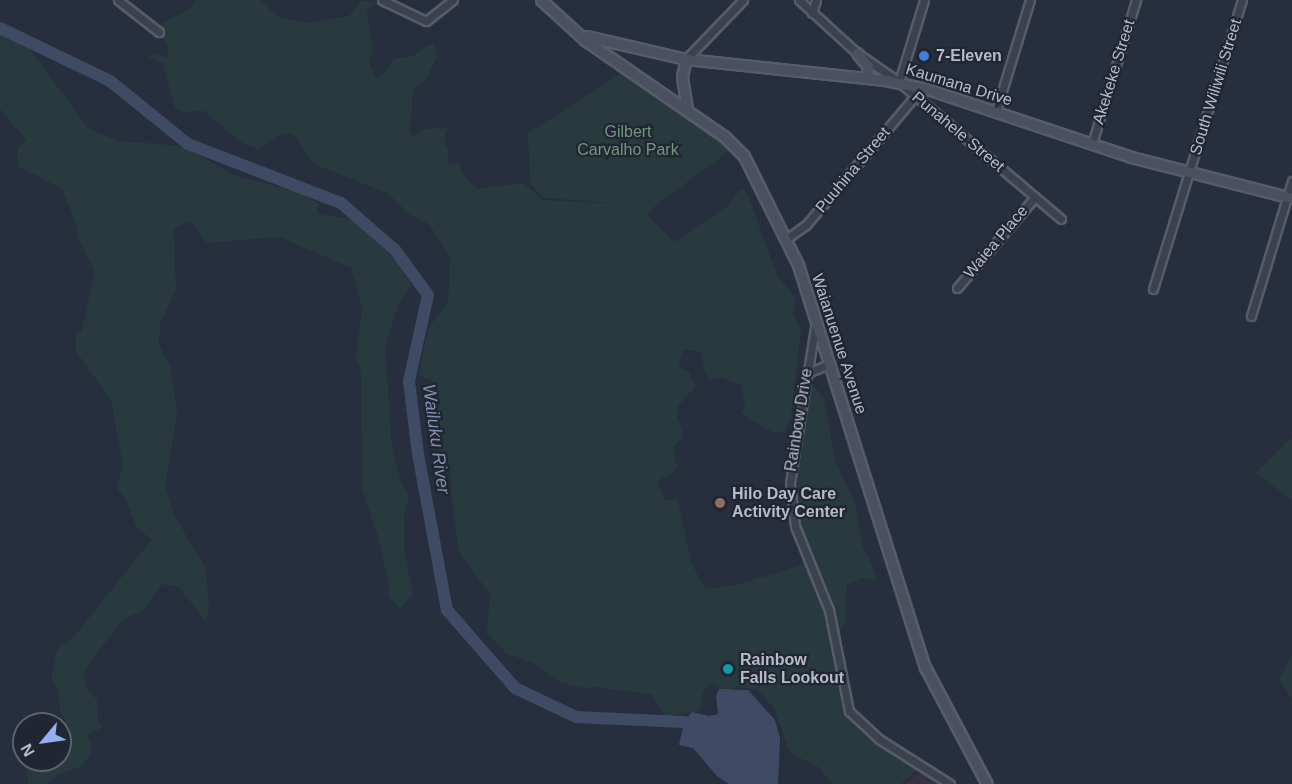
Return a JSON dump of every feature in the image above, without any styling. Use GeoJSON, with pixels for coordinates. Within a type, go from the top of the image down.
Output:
{"type":"FeatureCollection","features":[{"type":"Feature","properties":{"kind":"street"},"geometry":{"type":"LineString","coordinates":[[118,0],[159,32]]}},
{"type":"Feature","properties":{"kind":"street"},"geometry":{"type":"LineString","coordinates":[[382,0],[429,21],[453,0]]}},
{"type":"Feature","properties":{"kind":"street","name":"Waianuenue Avenue"},"geometry":{"type":"LineString","coordinates":[[541,0],[575,32],[687,109],[725,137],[744,156],[786,239],[816,318],[925,667],[987,784]]}},
{"type":"Feature","properties":{"kind":"street"},"geometry":{"type":"LineString","coordinates":[[687,109],[682,77],[686,59],[743,0]]}},
{"type":"Feature","properties":{"kind":"street","name":"Punahele Street"},"geometry":{"type":"LineString","coordinates":[[799,0],[857,53],[899,82],[1061,219]]}},
{"type":"Feature","properties":{"kind":"street"},"geometry":{"type":"LineString","coordinates":[[812,13],[816,0]]}},
{"type":"Feature","properties":{"kind":"street"},"geometry":{"type":"LineString","coordinates":[[899,82],[924,0]]}},
{"type":"Feature","properties":{"kind":"street"},"geometry":{"type":"LineString","coordinates":[[996,111],[1030,0]]}},
{"type":"Feature","properties":{"kind":"street","name":"Akekeke Street"},"geometry":{"type":"LineString","coordinates":[[1092,144],[1136,0]]}},
{"type":"Feature","properties":{"kind":"street","name":"South Wiliwili Street"},"geometry":{"type":"LineString","coordinates":[[1153,289],[1242,0]]}},
{"type":"Feature","properties":{"kind":"street","name":"Kaumana Drive"},"geometry":{"type":"LineString","coordinates":[[575,32],[593,39],[686,59],[899,82],[1189,173],[1289,198]]}},
{"type":"Feature","properties":{"kind":"street"},"geometry":{"type":"LineString","coordinates":[[857,53],[868,66],[866,78]]}},
{"type":"Feature","properties":{"kind":"street","name":"Puuhina Street"},"geometry":{"type":"LineString","coordinates":[[786,239],[806,225],[915,96]]}},
{"type":"Feature","properties":{"kind":"street"},"geometry":{"type":"LineString","coordinates":[[1251,316],[1289,198],[1292,181]]}},
{"type":"Feature","properties":{"kind":"street","name":"Waiea Place"},"geometry":{"type":"LineString","coordinates":[[957,288],[1035,197]]}},
{"type":"Feature","properties":{"kind":"street","name":"Rainbow Drive"},"geometry":{"type":"LineString","coordinates":[[816,318],[790,484],[790,512],[829,610],[849,711],[860,725],[950,784]]}},
{"type":"Feature","properties":{"kind":"street"},"geometry":{"type":"LineString","coordinates":[[807,373],[830,364]]}},
{"type":"Feature","properties":{"kind":"shaded area"},"geometry":{"type":"Polygon","coordinates":[[[925,769],[943,784],[904,784],[925,769]]]}},
{"type":"Feature","properties":{"kind":"green space","name":"Gilbert Carvalho Park"},"geometry":{"type":"Polygon","coordinates":[[[196,0],[260,0],[278,17],[310,23],[349,16],[361,0],[376,3],[366,10],[373,47],[369,61],[375,78],[382,75],[394,59],[413,56],[429,44],[434,45],[437,56],[430,71],[424,82],[413,90],[410,134],[413,136],[423,129],[447,128],[444,140],[449,153],[446,161],[453,165],[460,162],[461,171],[477,189],[523,183],[543,200],[628,204],[544,198],[530,184],[528,133],[628,69],[736,146],[646,213],[674,242],[729,205],[741,188],[747,193],[777,275],[796,299],[793,313],[801,330],[791,417],[784,432],[773,432],[752,421],[742,413],[745,405],[741,385],[722,378],[711,379],[705,373],[701,353],[684,349],[678,367],[688,371],[696,386],[678,406],[677,416],[684,437],[673,447],[677,467],[673,474],[657,481],[665,501],[677,498],[692,565],[706,589],[740,584],[808,563],[826,612],[842,704],[853,725],[870,740],[920,767],[901,784],[832,784],[820,768],[790,753],[774,708],[758,690],[738,687],[720,691],[719,686],[711,683],[703,692],[699,711],[665,716],[651,694],[596,687],[588,689],[562,683],[532,662],[507,654],[487,632],[490,594],[458,551],[449,468],[439,450],[438,390],[432,380],[421,377],[419,372],[429,327],[448,302],[450,256],[429,224],[410,215],[389,194],[312,163],[297,138],[290,133],[277,136],[259,149],[240,142],[204,111],[182,112],[175,108],[163,64],[148,57],[154,53],[167,58],[169,48],[156,27],[192,7],[196,0]]]}},
{"type":"Feature","properties":{"kind":"green space"},"geometry":{"type":"Polygon","coordinates":[[[0,32],[29,48],[88,128],[118,141],[183,146],[237,176],[298,192],[318,203],[317,214],[355,220],[395,260],[412,285],[399,302],[385,347],[392,446],[399,478],[409,496],[404,517],[404,552],[413,594],[400,609],[388,596],[389,584],[377,533],[362,489],[361,371],[356,358],[362,308],[351,268],[280,237],[207,243],[190,221],[174,228],[176,289],[160,324],[159,345],[171,368],[177,414],[165,486],[174,515],[206,569],[209,607],[206,622],[179,587],[162,584],[146,608],[123,620],[91,660],[84,674],[87,689],[97,700],[98,721],[102,728],[87,734],[92,747],[90,756],[80,767],[72,770],[72,712],[61,712],[58,690],[51,678],[57,650],[74,637],[152,539],[137,529],[126,500],[116,487],[123,465],[111,401],[76,351],[76,336],[82,330],[95,272],[78,238],[76,223],[62,189],[18,166],[17,149],[26,140],[0,109],[0,32]]]}},
{"type":"Feature","properties":{"kind":"green space"},"geometry":{"type":"Polygon","coordinates":[[[810,386],[815,387],[824,399],[835,460],[855,503],[862,544],[877,577],[876,581],[862,578],[847,585],[845,623],[839,632],[832,599],[796,516],[800,442],[810,386]]]}},
{"type":"Feature","properties":{"kind":"green space"},"geometry":{"type":"Polygon","coordinates":[[[1292,437],[1292,500],[1256,473],[1292,437]]]}},
{"type":"Feature","properties":{"kind":"green space"},"geometry":{"type":"Polygon","coordinates":[[[1292,655],[1292,699],[1279,679],[1292,655]]]}},
{"type":"Feature","properties":{"kind":"green space"},"geometry":{"type":"Polygon","coordinates":[[[27,772],[65,772],[47,784],[28,784],[27,772]]]}},
{"type":"Feature","properties":{"kind":"water"},"geometry":{"type":"Polygon","coordinates":[[[719,689],[748,690],[775,720],[780,738],[778,784],[729,784],[717,776],[693,748],[679,745],[684,722],[692,712],[709,716],[718,714],[716,696],[719,689]]]}},
{"type":"Feature","properties":{"kind":"waterway","name":"Wailuku River"},"geometry":{"type":"LineString","coordinates":[[0,28],[110,81],[188,144],[341,203],[395,250],[428,295],[409,381],[418,454],[447,610],[515,688],[576,717],[684,722],[698,730]]}},
{"type":"Feature","properties":{"kind":"place","name":"7-Eleven"},"geometry":{"type":"Point","coordinates":[924,56]}},
{"type":"Feature","properties":{"kind":"place","name":"Hilo Day Care Activity Center"},"geometry":{"type":"Point","coordinates":[720,503]}},
{"type":"Feature","properties":{"kind":"place","name":"Rainbow Falls Lookout"},"geometry":{"type":"Point","coordinates":[728,669]}}]}
